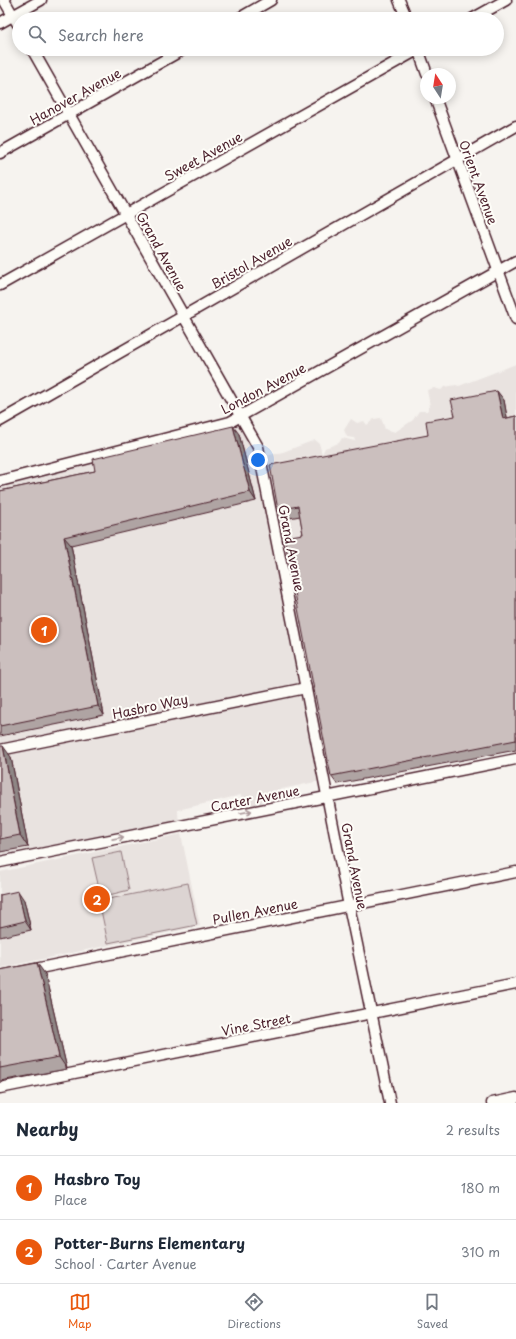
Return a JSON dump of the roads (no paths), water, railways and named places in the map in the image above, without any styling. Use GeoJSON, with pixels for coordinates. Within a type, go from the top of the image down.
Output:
{"type":"FeatureCollection","features":[{"type":"Feature","properties":{"kind":"street"},"geometry":{"type":"LineString","coordinates":[[4,0],[12,13]]}},
{"type":"Feature","properties":{"kind":"street"},"geometry":{"type":"LineString","coordinates":[[21,12],[41,0]]}},
{"type":"Feature","properties":{"kind":"street"},"geometry":{"type":"LineString","coordinates":[[250,12],[271,0]]}},
{"type":"Feature","properties":{"kind":"street"},"geometry":{"type":"LineString","coordinates":[[399,0],[404,12]]}},
{"type":"Feature","properties":{"kind":"street"},"geometry":{"type":"LineString","coordinates":[[485,12],[506,0]]}},
{"type":"Feature","properties":{"kind":"street"},"geometry":{"type":"LineString","coordinates":[[0,24],[12,17]]}},
{"type":"Feature","properties":{"kind":"street","name":"Grand Avenue"},"geometry":{"type":"LineString","coordinates":[[36,56],[258,447],[349,906],[390,1103]]}},
{"type":"Feature","properties":{"kind":"street","name":"Hanover Avenue"},"geometry":{"type":"LineString","coordinates":[[0,153],[172,56]]}},
{"type":"Feature","properties":{"kind":"street","name":"Sweet Avenue"},"geometry":{"type":"LineString","coordinates":[[0,285],[406,56]]}},
{"type":"Feature","properties":{"kind":"street"},"geometry":{"type":"LineString","coordinates":[[420,56],[424,68]]}},
{"type":"Feature","properties":{"kind":"street","name":"Orient Avenue"},"geometry":{"type":"LineString","coordinates":[[437,104],[516,319]]}},
{"type":"Feature","properties":{"kind":"street","name":"Bristol Avenue"},"geometry":{"type":"LineString","coordinates":[[0,421],[516,126]]}},
{"type":"Feature","properties":{"kind":"street","name":"London Avenue"},"geometry":{"type":"LineString","coordinates":[[0,481],[200,430],[241,417],[516,261]]}},
{"type":"Feature","properties":{"kind":"street","name":"Hasbro Way"},"geometry":{"type":"LineString","coordinates":[[0,750],[306,688]]}},
{"type":"Feature","properties":{"kind":"street","name":"Carter Avenue"},"geometry":{"type":"LineString","coordinates":[[0,862],[516,759]]}},
{"type":"Feature","properties":{"kind":"street","name":"Pullen Avenue"},"geometry":{"type":"LineString","coordinates":[[0,976],[516,872]]}},
{"type":"Feature","properties":{"kind":"street","name":"Vine Street"},"geometry":{"type":"LineString","coordinates":[[0,1088],[516,984]]}},
{"type":"Feature","properties":{"kind":"street"},"geometry":{"type":"LineString","coordinates":[[492,1103],[516,1098]]}},
{"type":"Feature","properties":{"kind":"place","name":"Hasbro Toy"},"geometry":{"type":"Point","coordinates":[44,630]}},
{"type":"Feature","properties":{"kind":"place","name":"Potter-Burns Elementary"},"geometry":{"type":"Point","coordinates":[97,899]}}]}
